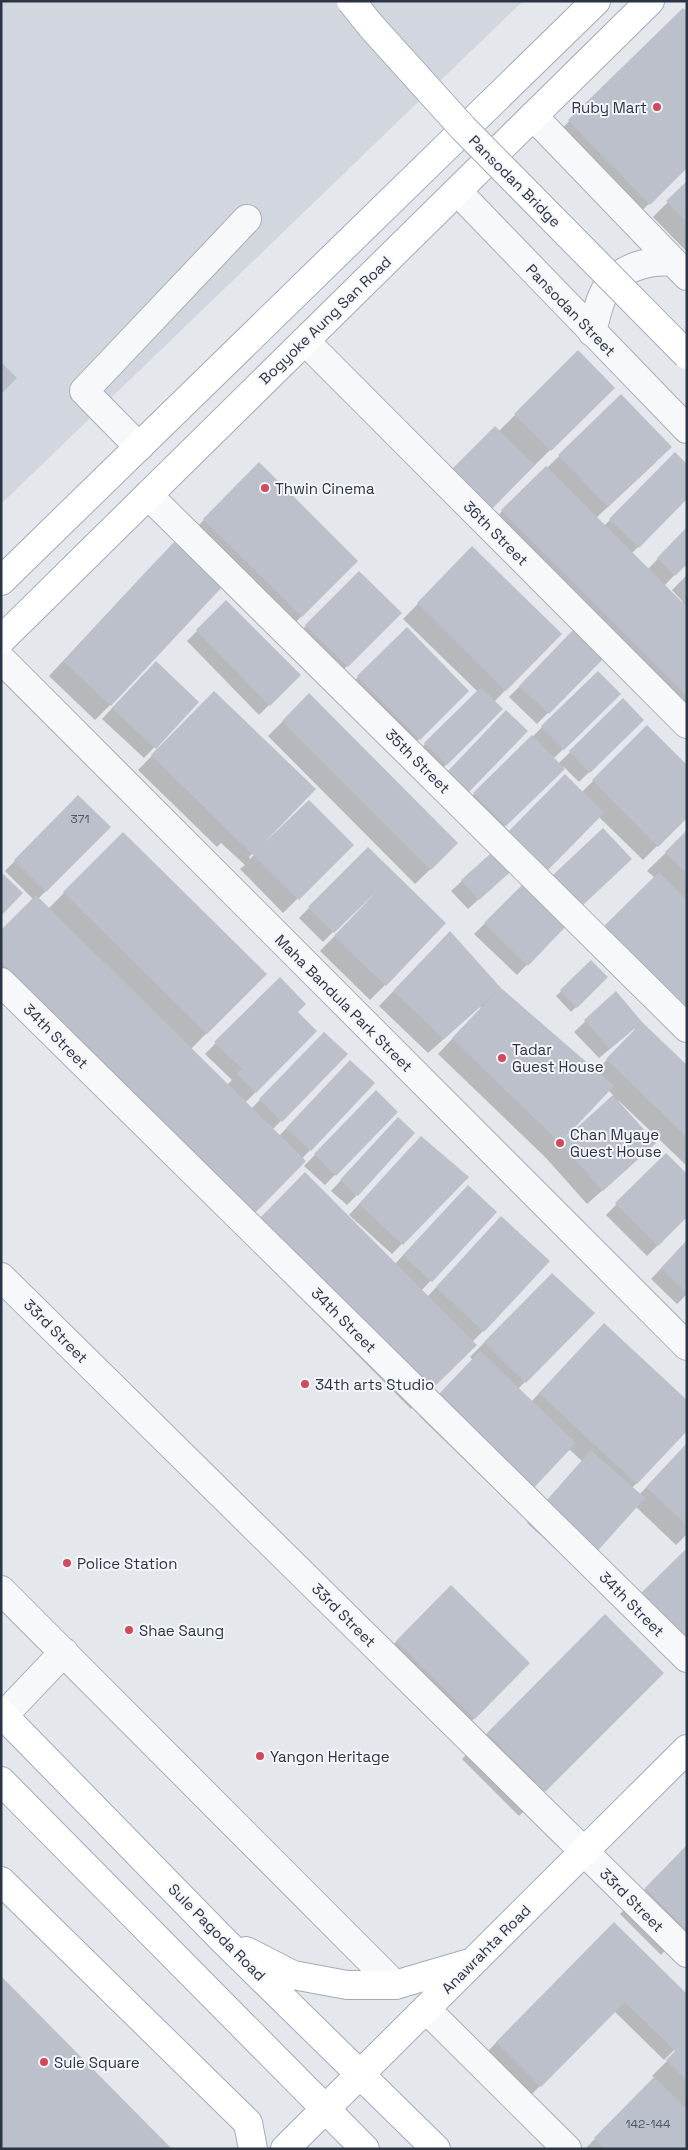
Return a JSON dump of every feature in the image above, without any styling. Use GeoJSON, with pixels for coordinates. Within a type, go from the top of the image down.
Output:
{"type":"FeatureCollection","features":[{"type":"Feature","properties":{"kind":"main road","name":"Pansodan Bridge"},"geometry":{"type":"LineString","coordinates":[[351,1],[371,26],[463,128],[687,355]]}},
{"type":"Feature","properties":{"kind":"main road"},"geometry":{"type":"LineString","coordinates":[[1,581],[596,1]]}},
{"type":"Feature","properties":{"kind":"main road","name":"Bogyoke Aung San Road"},"geometry":{"type":"LineString","coordinates":[[1,640],[650,1]]}},
{"type":"Feature","properties":{"kind":"main road"},"geometry":{"type":"LineString","coordinates":[[327,262],[357,290]]}},
{"type":"Feature","properties":{"kind":"main road","name":"Sule Pagoda Road"},"geometry":{"type":"LineString","coordinates":[[2,1714],[222,1939],[436,2149]]}},
{"type":"Feature","properties":{"kind":"main road","name":"Anawrahta Road"},"geometry":{"type":"LineString","coordinates":[[284,2149],[687,1749]]}},
{"type":"Feature","properties":{"kind":"main road"},"geometry":{"type":"LineString","coordinates":[[1,1781],[365,2149]]}},
{"type":"Feature","properties":{"kind":"main road"},"geometry":{"type":"LineString","coordinates":[[1,1881],[248,2124],[253,2149]]}},
{"type":"Feature","properties":{"kind":"main road"},"geometry":{"type":"LineString","coordinates":[[222,1939],[293,1975],[347,1986],[395,1985],[472,1963]]}},
{"type":"Feature","properties":{"kind":"street"},"geometry":{"type":"LineString","coordinates":[[533,116],[680,269]]}},
{"type":"Feature","properties":{"kind":"street","name":"Pansodan Street"},"geometry":{"type":"LineString","coordinates":[[457,191],[687,428]]}},
{"type":"Feature","properties":{"kind":"street"},"geometry":{"type":"LineString","coordinates":[[139,446],[84,391],[247,219]]}},
{"type":"Feature","properties":{"kind":"street"},"geometry":{"type":"LineString","coordinates":[[592,332],[609,285],[621,274],[659,260],[680,269]]}},
{"type":"Feature","properties":{"kind":"street","name":"36th Street"},"geometry":{"type":"LineString","coordinates":[[305,341],[687,724]]}},
{"type":"Feature","properties":{"kind":"street","name":"35th Street"},"geometry":{"type":"LineString","coordinates":[[148,495],[687,1028]]}},
{"type":"Feature","properties":{"kind":"street","name":"Maha Bandula Park Street"},"geometry":{"type":"LineString","coordinates":[[1,659],[687,1346]]}},
{"type":"Feature","properties":{"kind":"street","name":"34th Street"},"geometry":{"type":"LineString","coordinates":[[1,982],[687,1658]]}},
{"type":"Feature","properties":{"kind":"street","name":"33rd Street"},"geometry":{"type":"LineString","coordinates":[[1,1277],[687,1953]]}},
{"type":"Feature","properties":{"kind":"street"},"geometry":{"type":"LineString","coordinates":[[1,1590],[395,1985]]}},
{"type":"Feature","properties":{"kind":"street"},"geometry":{"type":"LineString","coordinates":[[2,1714],[64,1652]]}},
{"type":"Feature","properties":{"kind":"street"},"geometry":{"type":"LineString","coordinates":[[426,2010],[567,2149]]}},
{"type":"Feature","properties":{"kind":"shaded area"},"geometry":{"type":"Polygon","coordinates":[[[1,1],[523,1],[1,504],[1,1]]]}},
{"type":"Feature","properties":{"kind":"building"},"geometry":{"type":"Polygon","coordinates":[[[683,8],[687,12],[687,168],[650,205],[568,120],[683,8]]]}},
{"type":"Feature","properties":{"kind":"building"},"geometry":{"type":"Polygon","coordinates":[[[687,181],[687,222],[666,201],[687,181]]]}},
{"type":"Feature","properties":{"kind":"building"},"geometry":{"type":"Polygon","coordinates":[[[578,350],[615,388],[551,451],[514,414],[578,350]]]}},
{"type":"Feature","properties":{"kind":"building"},"geometry":{"type":"Polygon","coordinates":[[[1,362],[17,378],[1,394],[1,362]]]}},
{"type":"Feature","properties":{"kind":"building"},"geometry":{"type":"Polygon","coordinates":[[[621,394],[672,447],[608,507],[558,455],[621,394]]]}},
{"type":"Feature","properties":{"kind":"building"},"geometry":{"type":"Polygon","coordinates":[[[495,426],[535,465],[491,510],[451,470],[495,426]]]}},
{"type":"Feature","properties":{"kind":"building"},"geometry":{"type":"Polygon","coordinates":[[[675,452],[687,464],[687,499],[639,548],[609,519],[675,452]]]}},
{"type":"Feature","properties":{"kind":"building"},"geometry":{"type":"Polygon","coordinates":[[[259,462],[358,561],[302,617],[203,519],[259,462]]]}},
{"type":"Feature","properties":{"kind":"building"},"geometry":{"type":"Polygon","coordinates":[[[546,466],[687,607],[687,696],[501,510],[546,466]]]}},
{"type":"Feature","properties":{"kind":"building"},"geometry":{"type":"Polygon","coordinates":[[[687,527],[687,564],[675,576],[657,558],[687,527]]]}},
{"type":"Feature","properties":{"kind":"building"},"geometry":{"type":"Polygon","coordinates":[[[174,542],[222,587],[111,706],[63,661],[174,542]]]}},
{"type":"Feature","properties":{"kind":"building"},"geometry":{"type":"Polygon","coordinates":[[[472,546],[562,634],[506,691],[417,603],[472,546]]]}},
{"type":"Feature","properties":{"kind":"building"},"geometry":{"type":"Polygon","coordinates":[[[359,571],[402,613],[348,667],[305,625],[359,571]]]}},
{"type":"Feature","properties":{"kind":"building"},"geometry":{"type":"Polygon","coordinates":[[[226,600],[301,675],[270,706],[196,630],[226,600]]]}},
{"type":"Feature","properties":{"kind":"building"},"geometry":{"type":"Polygon","coordinates":[[[407,627],[469,691],[420,740],[357,676],[407,627]]]}},
{"type":"Feature","properties":{"kind":"building"},"geometry":{"type":"Polygon","coordinates":[[[574,629],[604,658],[549,714],[519,686],[574,629]]]}},
{"type":"Feature","properties":{"kind":"building"},"geometry":{"type":"Polygon","coordinates":[[[156,661],[199,702],[156,749],[112,708],[156,661]]]}},
{"type":"Feature","properties":{"kind":"building"},"geometry":{"type":"Polygon","coordinates":[[[598,671],[621,694],[564,750],[541,726],[598,671]]]}},
{"type":"Feature","properties":{"kind":"building"},"geometry":{"type":"Polygon","coordinates":[[[481,687],[503,709],[447,765],[424,743],[481,687]]]}},
{"type":"Feature","properties":{"kind":"building"},"geometry":{"type":"Polygon","coordinates":[[[214,691],[316,789],[265,842],[309,800],[354,845],[299,900],[151,755],[214,691]]]}},
{"type":"Feature","properties":{"kind":"building"},"geometry":{"type":"Polygon","coordinates":[[[309,693],[458,843],[431,870],[282,721],[309,693]]]}},
{"type":"Feature","properties":{"kind":"building"},"geometry":{"type":"Polygon","coordinates":[[[623,698],[644,720],[590,773],[569,751],[623,698]]]}},
{"type":"Feature","properties":{"kind":"building"},"geometry":{"type":"Polygon","coordinates":[[[506,710],[528,731],[469,792],[448,771],[506,710]]]}},
{"type":"Feature","properties":{"kind":"building"},"geometry":{"type":"Polygon","coordinates":[[[647,725],[687,765],[687,818],[658,847],[592,780],[647,725]]]}},
{"type":"Feature","properties":{"kind":"building"},"geometry":{"type":"Polygon","coordinates":[[[532,735],[565,769],[506,826],[473,793],[532,735]]]}},
{"type":"Feature","properties":{"kind":"building"},"geometry":{"type":"Polygon","coordinates":[[[565,774],[604,813],[547,871],[508,832],[565,774]]]}},
{"type":"Feature","properties":{"kind":"building"},"geometry":{"type":"Polygon","coordinates":[[[78,795],[111,827],[46,892],[14,860],[78,795]]]}},
{"type":"Feature","properties":{"kind":"building"},"geometry":{"type":"Polygon","coordinates":[[[603,828],[632,859],[582,906],[553,875],[603,828]]]}},
{"type":"Feature","properties":{"kind":"building"},"geometry":{"type":"Polygon","coordinates":[[[687,830],[687,874],[665,852],[687,830]]]}},
{"type":"Feature","properties":{"kind":"building"},"geometry":{"type":"Polygon","coordinates":[[[123,832],[267,974],[207,1034],[63,892],[123,832]]]}},
{"type":"Feature","properties":{"kind":"building"},"geometry":{"type":"Polygon","coordinates":[[[368,847],[446,923],[386,986],[334,936],[377,891],[334,933],[308,907],[368,847]]]}},
{"type":"Feature","properties":{"kind":"building"},"geometry":{"type":"Polygon","coordinates":[[[498,847],[517,866],[479,900],[461,880],[498,847]]]}},
{"type":"Feature","properties":{"kind":"building"},"geometry":{"type":"Polygon","coordinates":[[[1,872],[23,893],[1,916],[1,872]]]}},
{"type":"Feature","properties":{"kind":"building"},"geometry":{"type":"Polygon","coordinates":[[[659,872],[687,901],[687,1011],[604,926],[659,872]]]}},
{"type":"Feature","properties":{"kind":"building"},"geometry":{"type":"Polygon","coordinates":[[[526,881],[569,923],[528,966],[484,923],[526,881]]]}},
{"type":"Feature","properties":{"kind":"building"},"geometry":{"type":"Polygon","coordinates":[[[36,895],[306,1161],[255,1213],[1,962],[1,930],[36,895]]]}},
{"type":"Feature","properties":{"kind":"building"},"geometry":{"type":"Polygon","coordinates":[[[450,931],[501,988],[614,1086],[563,1140],[613,1095],[656,1143],[603,1191],[560,1143],[452,1038],[496,992],[444,1039],[393,991],[450,931]]]}},
{"type":"Feature","properties":{"kind":"building"},"geometry":{"type":"Polygon","coordinates":[[[591,960],[608,977],[577,1008],[560,990],[591,960]]]}},
{"type":"Feature","properties":{"kind":"building"},"geometry":{"type":"Polygon","coordinates":[[[280,977],[306,1004],[298,1012],[317,1031],[256,1093],[236,1074],[242,1069],[214,1042],[280,977]]]}},
{"type":"Feature","properties":{"kind":"building"},"geometry":{"type":"Polygon","coordinates":[[[616,991],[642,1022],[687,1065],[687,1137],[606,1059],[641,1023],[610,1049],[584,1020],[616,991]]]}},
{"type":"Feature","properties":{"kind":"building"},"geometry":{"type":"Polygon","coordinates":[[[324,1032],[348,1054],[282,1122],[259,1099],[324,1032]]]}},
{"type":"Feature","properties":{"kind":"building"},"geometry":{"type":"Polygon","coordinates":[[[350,1060],[375,1083],[311,1151],[286,1128],[350,1060]]]}},
{"type":"Feature","properties":{"kind":"building"},"geometry":{"type":"Polygon","coordinates":[[[376,1090],[398,1112],[336,1176],[314,1154],[376,1090]]]}},
{"type":"Feature","properties":{"kind":"building"},"geometry":{"type":"Polygon","coordinates":[[[398,1117],[415,1133],[358,1196],[340,1180],[398,1117]]]}},
{"type":"Feature","properties":{"kind":"building"},"geometry":{"type":"Polygon","coordinates":[[[421,1136],[469,1177],[403,1245],[359,1204],[421,1136]]]}},
{"type":"Feature","properties":{"kind":"building"},"geometry":{"type":"Polygon","coordinates":[[[666,1153],[687,1174],[687,1217],[658,1246],[615,1203],[666,1153]]]}},
{"type":"Feature","properties":{"kind":"building"},"geometry":{"type":"Polygon","coordinates":[[[305,1172],[477,1345],[430,1391],[259,1219],[305,1172]]]}},
{"type":"Feature","properties":{"kind":"building"},"geometry":{"type":"Polygon","coordinates":[[[468,1185],[497,1212],[432,1282],[403,1255],[468,1185]]]}},
{"type":"Feature","properties":{"kind":"building"},"geometry":{"type":"Polygon","coordinates":[[[501,1216],[550,1261],[484,1332],[436,1287],[501,1216]]]}},
{"type":"Feature","properties":{"kind":"building"},"geometry":{"type":"Polygon","coordinates":[[[687,1240],[687,1293],[661,1268],[687,1240]]]}},
{"type":"Feature","properties":{"kind":"building"},"geometry":{"type":"Polygon","coordinates":[[[552,1273],[595,1313],[526,1383],[484,1342],[552,1273]]]}},
{"type":"Feature","properties":{"kind":"building"},"geometry":{"type":"Polygon","coordinates":[[[604,1323],[687,1400],[687,1431],[637,1484],[539,1393],[604,1323]]]}},
{"type":"Feature","properties":{"kind":"building"},"geometry":{"type":"Polygon","coordinates":[[[480,1351],[576,1443],[529,1493],[433,1400],[480,1351]]]}},
{"type":"Feature","properties":{"kind":"building"},"geometry":{"type":"Polygon","coordinates":[[[687,1443],[687,1526],[646,1487],[687,1443]]]}},
{"type":"Feature","properties":{"kind":"building"},"geometry":{"type":"Polygon","coordinates":[[[591,1450],[645,1498],[594,1555],[540,1508],[591,1450]]]}},
{"type":"Feature","properties":{"kind":"building"},"geometry":{"type":"Polygon","coordinates":[[[687,1548],[687,1646],[638,1596],[687,1548]]]}},
{"type":"Feature","properties":{"kind":"building"},"geometry":{"type":"Polygon","coordinates":[[[451,1585],[530,1663],[475,1719],[396,1641],[451,1585]]]}},
{"type":"Feature","properties":{"kind":"building"},"geometry":{"type":"Polygon","coordinates":[[[605,1614],[664,1673],[545,1792],[487,1733],[605,1614]]]}},
{"type":"Feature","properties":{"kind":"building"},"geometry":{"type":"Polygon","coordinates":[[[687,1845],[687,1930],[645,1888],[687,1845]]]}},
{"type":"Feature","properties":{"kind":"building"},"geometry":{"type":"Polygon","coordinates":[[[614,1922],[687,1994],[687,2081],[666,2060],[675,2051],[625,2002],[541,2087],[496,2042],[614,1922]]]}},
{"type":"Feature","properties":{"kind":"building","name":"Sule Square"},"geometry":{"type":"Polygon","coordinates":[[[1,1976],[172,2149],[1,2149],[1,1976]]]}},
{"type":"Feature","properties":{"kind":"building"},"geometry":{"type":"Polygon","coordinates":[[[654,2077],[687,2109],[687,2149],[604,2149],[594,2138],[654,2077]]]}},
{"type":"Feature","properties":{"kind":"place","name":"Ruby Mart"},"geometry":{"type":"Point","coordinates":[657,107]}},
{"type":"Feature","properties":{"kind":"place","name":"Thwin Cinema"},"geometry":{"type":"Point","coordinates":[265,488]}},
{"type":"Feature","properties":{"kind":"place","name":"Tadar Guest House"},"geometry":{"type":"Point","coordinates":[502,1058]}},
{"type":"Feature","properties":{"kind":"place","name":"Chan Myaye Guest House"},"geometry":{"type":"Point","coordinates":[560,1143]}},
{"type":"Feature","properties":{"kind":"place","name":"34th arts Studio"},"geometry":{"type":"Point","coordinates":[305,1384]}},
{"type":"Feature","properties":{"kind":"place","name":"Police Station"},"geometry":{"type":"Point","coordinates":[67,1563]}},
{"type":"Feature","properties":{"kind":"place","name":"Shae Saung"},"geometry":{"type":"Point","coordinates":[129,1630]}},
{"type":"Feature","properties":{"kind":"place","name":"Yangon Heritage"},"geometry":{"type":"Point","coordinates":[260,1756]}},
{"type":"Feature","properties":{"kind":"place","name":"Sule Square"},"geometry":{"type":"Point","coordinates":[44,2062]}}]}
